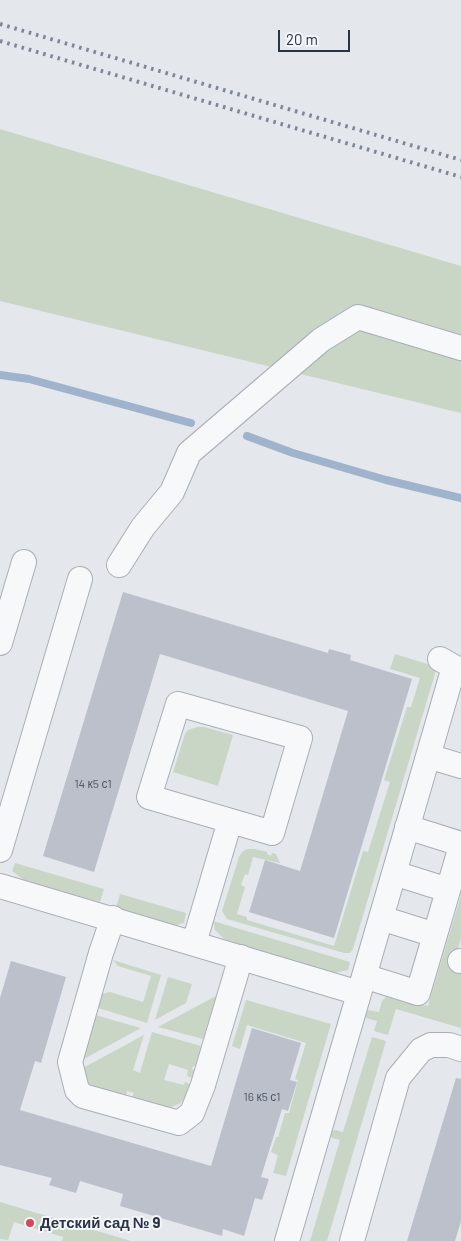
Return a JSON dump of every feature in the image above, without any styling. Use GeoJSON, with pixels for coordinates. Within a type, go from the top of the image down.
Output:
{"type":"FeatureCollection","features":[{"type":"Feature","properties":{"kind":"street"},"geometry":{"type":"LineString","coordinates":[[118,565],[143,527],[172,492],[189,454],[321,340],[358,318],[461,348]]}},
{"type":"Feature","properties":{"kind":"street"},"geometry":{"type":"LineString","coordinates":[[0,643],[24,562]]}},
{"type":"Feature","properties":{"kind":"street"},"geometry":{"type":"LineString","coordinates":[[0,850],[80,578]]}},
{"type":"Feature","properties":{"kind":"street"},"geometry":{"type":"LineString","coordinates":[[287,1241],[428,756],[453,699],[454,667],[440,659]]}},
{"type":"Feature","properties":{"kind":"street"},"geometry":{"type":"LineString","coordinates":[[178,704],[300,738],[272,833],[230,821],[149,797],[178,704]]}},
{"type":"Feature","properties":{"kind":"street"},"geometry":{"type":"LineString","coordinates":[[428,756],[461,766]]}},
{"type":"Feature","properties":{"kind":"street"},"geometry":{"type":"LineString","coordinates":[[194,943],[230,821]]}},
{"type":"Feature","properties":{"kind":"street"},"geometry":{"type":"LineString","coordinates":[[0,886],[241,957],[362,985],[418,993],[460,851],[408,828]]}},
{"type":"Feature","properties":{"kind":"street"},"geometry":{"type":"LineString","coordinates":[[394,873],[448,890]]}},
{"type":"Feature","properties":{"kind":"street"},"geometry":{"type":"LineString","coordinates":[[113,918],[70,1062],[77,1090],[83,1096],[178,1123],[192,1113],[203,1085],[241,957]]}},
{"type":"Feature","properties":{"kind":"street"},"geometry":{"type":"LineString","coordinates":[[381,918],[435,935]]}},
{"type":"Feature","properties":{"kind":"street"},"geometry":{"type":"LineString","coordinates":[[352,1241],[398,1078],[421,1050],[431,1045],[449,1045],[461,1049]]}},
{"type":"Feature","properties":{"kind":"green space"},"geometry":{"type":"Polygon","coordinates":[[[0,129],[461,266],[461,413],[0,301],[0,129]]]}},
{"type":"Feature","properties":{"kind":"green space"},"geometry":{"type":"Polygon","coordinates":[[[395,654],[437,667],[353,949],[350,953],[344,953],[227,919],[222,911],[242,852],[247,849],[255,849],[267,852],[271,856],[272,853],[276,854],[280,863],[253,857],[248,875],[245,874],[241,885],[245,887],[237,914],[247,917],[247,920],[334,946],[363,851],[368,852],[390,782],[384,780],[407,707],[411,707],[420,678],[390,669],[395,654]]]}},
{"type":"Feature","properties":{"kind":"green space"},"geometry":{"type":"Polygon","coordinates":[[[204,727],[233,735],[218,786],[173,772],[185,734],[188,730],[204,727]]]}},
{"type":"Feature","properties":{"kind":"green space"},"geometry":{"type":"Polygon","coordinates":[[[15,863],[104,889],[100,902],[25,881],[12,871],[15,863]]]}},
{"type":"Feature","properties":{"kind":"green space"},"geometry":{"type":"Polygon","coordinates":[[[120,894],[186,913],[184,923],[176,925],[116,908],[120,894]]]}},
{"type":"Feature","properties":{"kind":"green space"},"geometry":{"type":"Polygon","coordinates":[[[461,895],[461,938],[453,967],[461,970],[461,1028],[396,1009],[388,1035],[374,1031],[377,1021],[366,1018],[365,1012],[368,1010],[379,1012],[382,1001],[386,997],[428,1006],[461,895]]]}},
{"type":"Feature","properties":{"kind":"green space"},"geometry":{"type":"Polygon","coordinates":[[[213,921],[350,962],[348,970],[334,973],[225,940],[215,930],[213,921]]]}},
{"type":"Feature","properties":{"kind":"green space"},"geometry":{"type":"Polygon","coordinates":[[[113,960],[161,975],[147,1023],[98,1008],[102,994],[110,992],[143,1002],[151,976],[118,966],[113,960]]]}},
{"type":"Feature","properties":{"kind":"green space"},"geometry":{"type":"Polygon","coordinates":[[[168,977],[192,984],[186,1003],[155,1020],[168,977]]]}},
{"type":"Feature","properties":{"kind":"green space"},"geometry":{"type":"Polygon","coordinates":[[[216,996],[203,1039],[158,1027],[216,996]]]}},
{"type":"Feature","properties":{"kind":"green space"},"geometry":{"type":"Polygon","coordinates":[[[246,1000],[331,1024],[286,1176],[273,1173],[278,1155],[271,1152],[276,1137],[278,1137],[285,1113],[289,1113],[298,1080],[295,1079],[306,1043],[247,1025],[240,1049],[232,1046],[246,1000]]]}},
{"type":"Feature","properties":{"kind":"green space"},"geometry":{"type":"Polygon","coordinates":[[[95,1015],[141,1028],[82,1060],[95,1015]]]}},
{"type":"Feature","properties":{"kind":"green space"},"geometry":{"type":"Polygon","coordinates":[[[152,1032],[201,1046],[195,1066],[192,1069],[194,1070],[192,1078],[187,1076],[188,1070],[169,1064],[164,1080],[184,1085],[185,1082],[190,1084],[185,1098],[179,1104],[162,1108],[132,1098],[134,1093],[127,1091],[126,1096],[95,1087],[85,1079],[81,1069],[144,1035],[133,1070],[140,1073],[152,1032]]]}},
{"type":"Feature","properties":{"kind":"green space"},"geometry":{"type":"Polygon","coordinates":[[[372,1037],[386,1041],[327,1241],[310,1241],[340,1140],[332,1138],[330,1134],[331,1131],[335,1130],[343,1132],[372,1037]]]}},
{"type":"Feature","properties":{"kind":"green space","name":"Детский сад № 9"},"geometry":{"type":"Polygon","coordinates":[[[0,1202],[131,1241],[62,1241],[63,1237],[14,1222],[8,1240],[0,1239],[0,1202]]]}},
{"type":"Feature","properties":{"kind":"building"},"geometry":{"type":"Polygon","coordinates":[[[123,592],[328,653],[329,649],[351,655],[350,660],[412,679],[334,938],[249,912],[265,860],[300,871],[348,711],[160,654],[94,872],[43,856],[123,592]]]}},
{"type":"Feature","properties":{"kind":"building"},"geometry":{"type":"Polygon","coordinates":[[[11,961],[66,977],[41,1063],[35,1061],[20,1110],[211,1166],[252,1028],[301,1043],[290,1080],[297,1082],[288,1111],[282,1109],[261,1177],[269,1179],[262,1200],[255,1198],[244,1236],[223,1229],[222,1236],[120,1206],[123,1194],[80,1181],[76,1193],[49,1185],[52,1178],[0,1165],[0,998],[11,961]]]}},
{"type":"Feature","properties":{"kind":"building"},"geometry":{"type":"Polygon","coordinates":[[[456,1078],[461,1079],[461,1221],[455,1241],[407,1241],[456,1078]]]}},
{"type":"Feature","properties":{"kind":"waterway"},"geometry":{"type":"LineString","coordinates":[[0,375],[29,379],[191,423]]}},
{"type":"Feature","properties":{"kind":"waterway"},"geometry":{"type":"LineString","coordinates":[[247,436],[293,453],[386,480],[461,498]]}},
{"type":"Feature","properties":{"kind":"railway"},"geometry":{"type":"LineString","coordinates":[[0,24],[461,160]]}},
{"type":"Feature","properties":{"kind":"railway"},"geometry":{"type":"LineString","coordinates":[[0,41],[461,177]]}},
{"type":"Feature","properties":{"kind":"place","name":"Детский сад № 9"},"geometry":{"type":"Point","coordinates":[30,1223]}}]}
